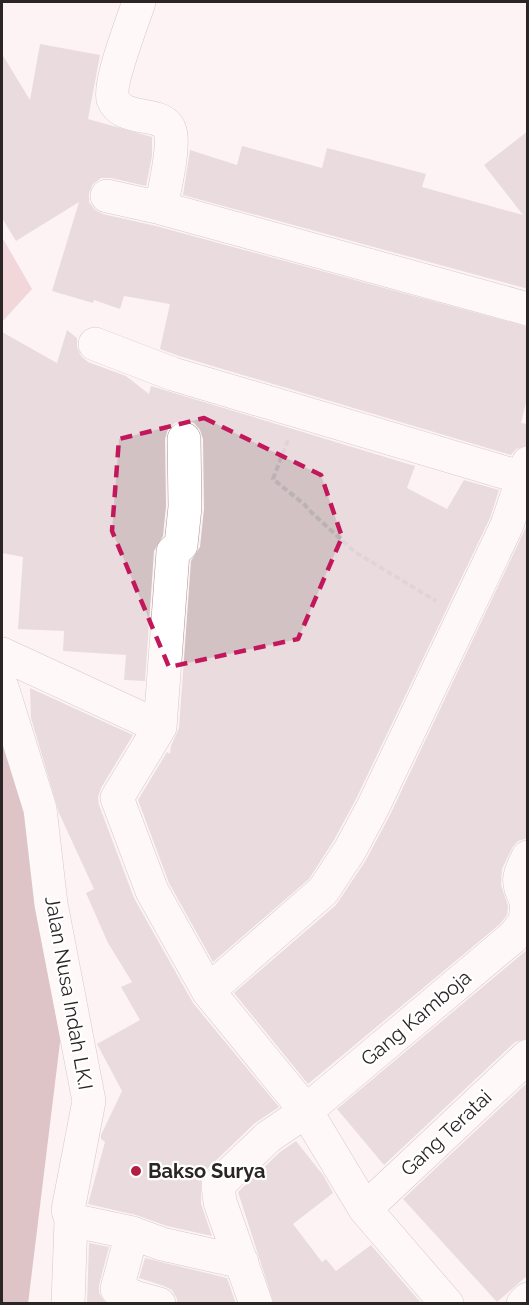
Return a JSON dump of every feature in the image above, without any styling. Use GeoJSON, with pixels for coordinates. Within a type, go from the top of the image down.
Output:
{"type":"FeatureCollection","features":[{"type":"Feature","properties":{"kind":"street"},"geometry":{"type":"LineString","coordinates":[[139,2],[114,77],[112,97],[125,112],[161,120],[167,125],[171,141],[161,208]]}},
{"type":"Feature","properties":{"kind":"street"},"geometry":{"type":"LineString","coordinates":[[107,196],[161,208],[528,309]]}},
{"type":"Feature","properties":{"kind":"street"},"geometry":{"type":"LineString","coordinates":[[95,344],[173,374],[298,412],[525,470],[507,525],[373,807],[350,850],[323,891],[208,991]]}},
{"type":"Feature","properties":{"kind":"street"},"geometry":{"type":"LineString","coordinates":[[184,439],[185,507],[181,545],[173,552],[160,727],[117,798],[152,891],[208,991],[306,1111],[365,1209],[447,1304]]}},
{"type":"Feature","properties":{"kind":"street"},"geometry":{"type":"LineString","coordinates":[[2,654],[160,727]]}},
{"type":"Feature","properties":{"kind":"street","name":"Jalan Nusa Indah LK.I"},"geometry":{"type":"LineString","coordinates":[[2,687],[40,808],[51,904],[89,1101],[68,1210],[71,1220],[68,1304]]}},
{"type":"Feature","properties":{"kind":"street","name":"Gang Kamboja"},"geometry":{"type":"LineString","coordinates":[[242,1262],[220,1202],[218,1185],[268,1137],[306,1111],[513,937],[525,922],[528,902],[519,889],[520,873],[528,857]]}},
{"type":"Feature","properties":{"kind":"street","name":"Gang Teratai"},"geometry":{"type":"LineString","coordinates":[[365,1209],[528,1056]]}},
{"type":"Feature","properties":{"kind":"street"},"geometry":{"type":"LineString","coordinates":[[71,1220],[132,1233],[162,1244],[242,1262],[256,1304]]}},
{"type":"Feature","properties":{"kind":"street"},"geometry":{"type":"LineString","coordinates":[[132,1233],[106,1287],[159,1304]]}},
{"type":"Feature","properties":{"kind":"street"},"geometry":{"type":"LineString","coordinates":[[523,1304],[528,1299]]}},
{"type":"Feature","properties":{"kind":"path"},"geometry":{"type":"LineString","coordinates":[[298,412],[273,479],[305,505],[355,552],[463,616]]}},
{"type":"Feature","properties":{"kind":"highlighted area"},"geometry":{"type":"Polygon","coordinates":[[[204,418],[321,475],[342,537],[298,639],[169,667],[112,531],[119,439],[204,418]]]}},
{"type":"Feature","properties":{"kind":"shaded area"},"geometry":{"type":"Polygon","coordinates":[[[2,237],[32,289],[2,322],[2,237]]]}},
{"type":"Feature","properties":{"kind":"shaded area"},"geometry":{"type":"Polygon","coordinates":[[[2,732],[46,893],[62,1026],[28,1304],[2,1303],[2,732]]]}},
{"type":"Feature","properties":{"kind":"building"},"geometry":{"type":"Polygon","coordinates":[[[40,44],[100,55],[88,119],[152,137],[152,156],[146,186],[101,178],[93,184],[89,193],[89,202],[95,210],[528,327],[528,395],[521,423],[528,424],[528,445],[516,449],[511,455],[160,349],[170,304],[124,296],[120,309],[94,300],[93,303],[52,291],[79,202],[16,241],[2,218],[2,54],[30,100],[40,44]]]}},
{"type":"Feature","properties":{"kind":"building"},"geometry":{"type":"Polygon","coordinates":[[[528,131],[528,289],[183,195],[190,150],[237,165],[242,146],[322,168],[327,148],[426,174],[422,187],[523,215],[484,165],[528,131]]]}},
{"type":"Feature","properties":{"kind":"building"},"geometry":{"type":"Polygon","coordinates":[[[67,330],[77,338],[77,347],[81,356],[88,362],[126,376],[149,394],[151,386],[415,466],[407,488],[447,509],[464,480],[499,490],[490,518],[356,799],[334,840],[309,879],[213,962],[169,883],[138,800],[167,752],[170,754],[179,728],[191,561],[200,547],[204,509],[203,439],[194,423],[184,420],[175,423],[168,429],[165,439],[166,506],[163,536],[154,551],[145,681],[124,680],[126,655],[63,651],[64,631],[18,629],[23,557],[2,553],[2,332],[57,363],[67,330]]]}},
{"type":"Feature","properties":{"kind":"building"},"geometry":{"type":"Polygon","coordinates":[[[528,523],[528,838],[518,841],[512,848],[502,869],[501,885],[508,906],[507,915],[500,924],[308,1084],[234,993],[336,905],[366,860],[390,815],[528,523]]]}},
{"type":"Feature","properties":{"kind":"building"},"geometry":{"type":"Polygon","coordinates":[[[30,688],[133,735],[101,788],[98,797],[134,898],[193,1003],[279,1107],[255,1123],[205,1171],[201,1178],[201,1204],[212,1236],[88,1204],[105,1142],[101,1139],[101,1135],[122,1091],[97,1044],[140,1020],[121,987],[132,982],[108,943],[86,893],[94,889],[59,813],[31,718],[30,688]]]}},
{"type":"Feature","properties":{"kind":"building"},"geometry":{"type":"Polygon","coordinates":[[[528,949],[528,1038],[515,1042],[384,1165],[337,1109],[528,949]]]}},
{"type":"Feature","properties":{"kind":"building"},"geometry":{"type":"Polygon","coordinates":[[[528,1082],[528,1275],[497,1302],[403,1199],[528,1082]]]}},
{"type":"Feature","properties":{"kind":"building"},"geometry":{"type":"Polygon","coordinates":[[[296,1141],[323,1175],[333,1193],[293,1224],[322,1262],[326,1259],[336,1271],[371,1245],[422,1304],[274,1304],[238,1192],[280,1152],[296,1141]]]}},
{"type":"Feature","properties":{"kind":"building"},"geometry":{"type":"Polygon","coordinates":[[[89,1243],[109,1247],[99,1285],[99,1293],[106,1304],[87,1304],[89,1243]]]}},
{"type":"Feature","properties":{"kind":"building"},"geometry":{"type":"Polygon","coordinates":[[[145,1258],[227,1278],[236,1304],[177,1304],[172,1290],[139,1278],[145,1258]]]}},
{"type":"Feature","properties":{"kind":"place","name":"Bakso Surya"},"geometry":{"type":"Point","coordinates":[136,1171]}}]}
